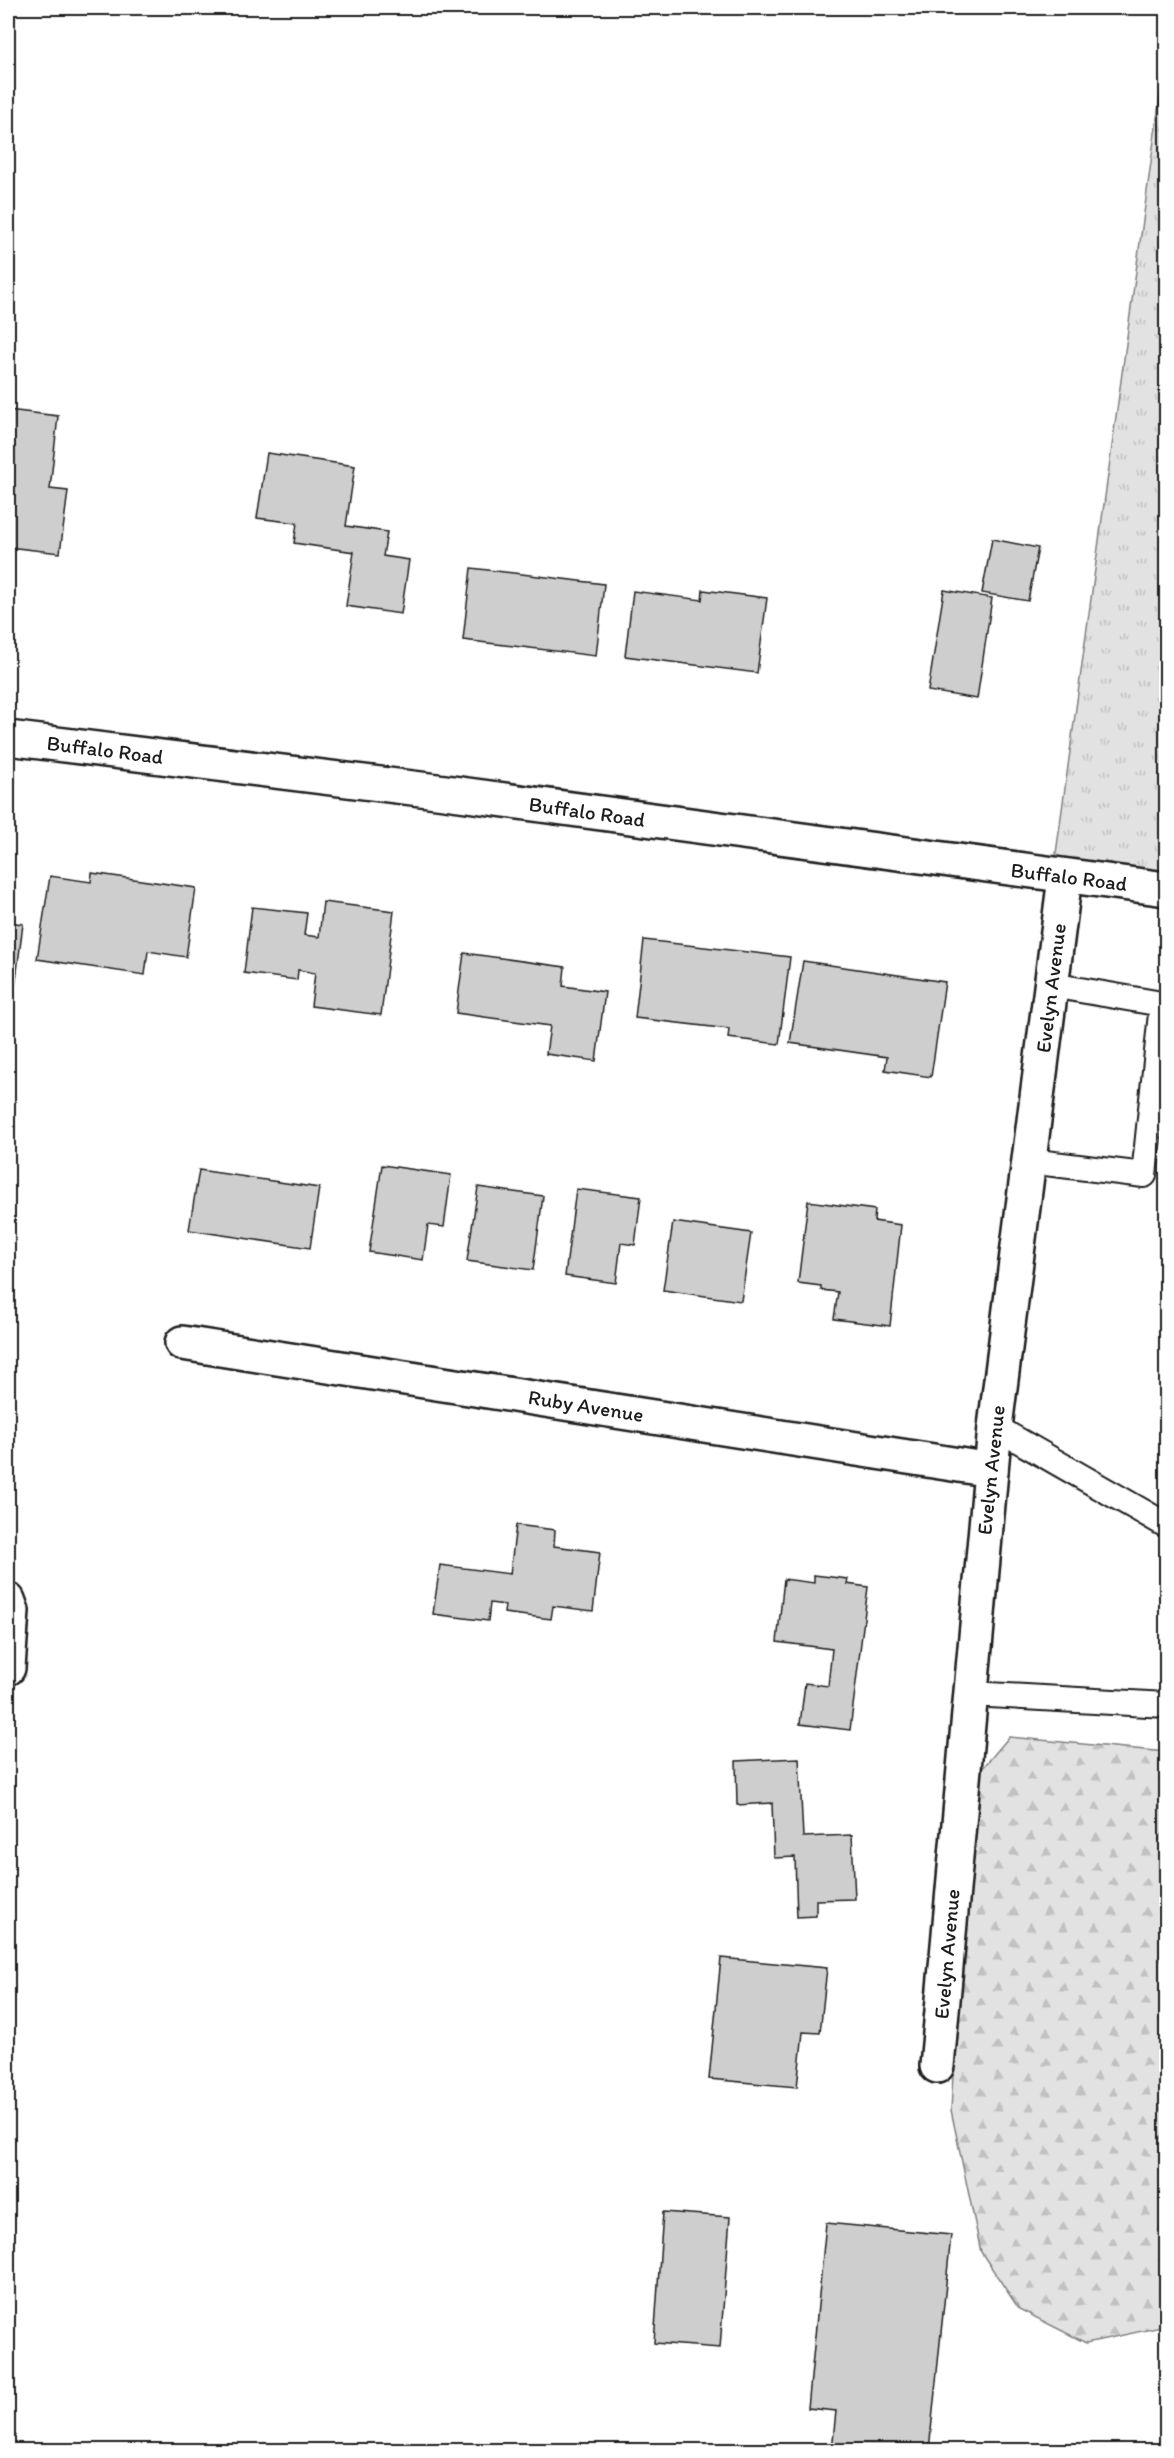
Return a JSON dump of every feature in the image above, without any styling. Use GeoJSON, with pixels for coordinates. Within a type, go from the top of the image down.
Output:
{"type":"FeatureCollection","features":[{"type":"Feature","properties":{"kind":"street","name":"Buffalo Road"},"geometry":{"type":"LineString","coordinates":[[8,738],[445,792],[1167,889]]}},
{"type":"Feature","properties":{"kind":"street","name":"Evelyn Avenue"},"geometry":{"type":"LineString","coordinates":[[937,2066],[995,1428],[1065,877]]}},
{"type":"Feature","properties":{"kind":"street","name":"Ruby Avenue"},"geometry":{"type":"LineString","coordinates":[[182,1343],[991,1470]]}},
{"type":"Feature","properties":{"kind":"street"},"geometry":{"type":"LineString","coordinates":[[8,1600],[12,1611],[8,1668]]}},
{"type":"Feature","properties":{"kind":"lane"},"geometry":{"type":"LineString","coordinates":[[1029,1161],[1144,1175],[1162,1004],[1051,985]]}},
{"type":"Feature","properties":{"kind":"lane"},"geometry":{"type":"LineString","coordinates":[[995,1428],[1167,1526]]}},
{"type":"Feature","properties":{"kind":"lane"},"geometry":{"type":"LineString","coordinates":[[971,1695],[1167,1705]]}},
{"type":"Feature","properties":{"kind":"green space"},"geometry":{"type":"Polygon","coordinates":[[[1166,53],[1166,882],[1054,868],[1166,53]]]}},
{"type":"Feature","properties":{"kind":"green space"},"geometry":{"type":"Polygon","coordinates":[[[1009,1737],[1166,1752],[1166,2326],[1086,2343],[1019,2309],[981,2252],[951,2110],[970,1783],[1009,1737]]]}},
{"type":"Feature","properties":{"kind":"building"},"geometry":{"type":"Polygon","coordinates":[[[8,410],[58,416],[50,489],[68,491],[60,553],[8,547],[8,410]]]}},
{"type":"Feature","properties":{"kind":"building"},"geometry":{"type":"Polygon","coordinates":[[[267,453],[355,466],[346,526],[387,532],[383,556],[409,560],[401,614],[346,606],[354,552],[294,543],[297,523],[257,518],[267,453]]]}},
{"type":"Feature","properties":{"kind":"building"},"geometry":{"type":"Polygon","coordinates":[[[992,539],[1038,548],[1028,601],[982,593],[992,539]]]}},
{"type":"Feature","properties":{"kind":"building"},"geometry":{"type":"Polygon","coordinates":[[[471,568],[604,584],[596,656],[463,640],[471,568]]]}},
{"type":"Feature","properties":{"kind":"building"},"geometry":{"type":"Polygon","coordinates":[[[703,590],[767,598],[757,673],[625,656],[633,591],[702,600],[703,590]]]}},
{"type":"Feature","properties":{"kind":"building"},"geometry":{"type":"Polygon","coordinates":[[[944,590],[992,598],[977,699],[928,691],[944,590]]]}},
{"type":"Feature","properties":{"kind":"building"},"geometry":{"type":"Polygon","coordinates":[[[92,873],[196,888],[186,957],[148,951],[145,975],[37,959],[50,876],[91,882],[92,873]]]}},
{"type":"Feature","properties":{"kind":"building"},"geometry":{"type":"Polygon","coordinates":[[[323,902],[394,911],[381,1015],[311,1006],[315,973],[298,970],[297,980],[244,973],[252,907],[307,913],[304,935],[319,937],[323,902]]]}},
{"type":"Feature","properties":{"kind":"building"},"geometry":{"type":"Polygon","coordinates":[[[8,922],[23,924],[10,1027],[8,1027],[8,922]]]}},
{"type":"Feature","properties":{"kind":"building"},"geometry":{"type":"Polygon","coordinates":[[[644,940],[790,957],[779,1044],[728,1038],[729,1029],[635,1018],[644,940]]]}},
{"type":"Feature","properties":{"kind":"building"},"geometry":{"type":"Polygon","coordinates":[[[464,953],[565,967],[563,986],[605,992],[596,1061],[546,1054],[550,1026],[456,1013],[464,953]]]}},
{"type":"Feature","properties":{"kind":"building"},"geometry":{"type":"Polygon","coordinates":[[[803,961],[945,982],[931,1077],[885,1070],[887,1057],[790,1043],[803,961]]]}},
{"type":"Feature","properties":{"kind":"building"},"geometry":{"type":"Polygon","coordinates":[[[382,1165],[451,1175],[444,1227],[428,1225],[423,1260],[369,1252],[382,1165]]]}},
{"type":"Feature","properties":{"kind":"building"},"geometry":{"type":"Polygon","coordinates":[[[199,1170],[319,1188],[310,1248],[189,1230],[199,1170]]]}},
{"type":"Feature","properties":{"kind":"building"},"geometry":{"type":"Polygon","coordinates":[[[478,1187],[543,1196],[533,1270],[467,1261],[478,1187]]]}},
{"type":"Feature","properties":{"kind":"building"},"geometry":{"type":"Polygon","coordinates":[[[576,1189],[641,1197],[635,1245],[621,1243],[616,1283],[565,1276],[576,1189]]]}},
{"type":"Feature","properties":{"kind":"building"},"geometry":{"type":"Polygon","coordinates":[[[808,1201],[875,1210],[874,1221],[901,1225],[890,1326],[834,1319],[838,1292],[821,1290],[821,1286],[798,1283],[808,1201]]]}},
{"type":"Feature","properties":{"kind":"building"},"geometry":{"type":"Polygon","coordinates":[[[673,1222],[751,1233],[741,1301],[663,1290],[673,1222]]]}},
{"type":"Feature","properties":{"kind":"building"},"geometry":{"type":"Polygon","coordinates":[[[516,1525],[555,1530],[554,1546],[600,1552],[593,1611],[553,1606],[551,1619],[504,1613],[505,1605],[490,1603],[488,1621],[433,1614],[440,1565],[510,1574],[516,1525]]]}},
{"type":"Feature","properties":{"kind":"building"},"geometry":{"type":"Polygon","coordinates":[[[814,1575],[848,1579],[847,1584],[868,1587],[850,1730],[800,1724],[805,1683],[828,1686],[832,1649],[777,1642],[784,1579],[814,1583],[814,1575]]]}},
{"type":"Feature","properties":{"kind":"building"},"geometry":{"type":"Polygon","coordinates":[[[799,1758],[803,1837],[852,1835],[855,1899],[816,1900],[816,1916],[797,1917],[795,1857],[774,1858],[772,1803],[737,1805],[736,1761],[799,1758]]]}},
{"type":"Feature","properties":{"kind":"building"},"geometry":{"type":"Polygon","coordinates":[[[721,1958],[827,1968],[820,2033],[803,2032],[797,2087],[709,2079],[721,1958]]]}},
{"type":"Feature","properties":{"kind":"building"},"geometry":{"type":"Polygon","coordinates":[[[663,2212],[730,2217],[720,2348],[654,2343],[663,2212]]]}},
{"type":"Feature","properties":{"kind":"building"},"geometry":{"type":"Polygon","coordinates":[[[826,2223],[951,2235],[929,2450],[832,2450],[836,2411],[808,2408],[826,2223]]]}}]}
